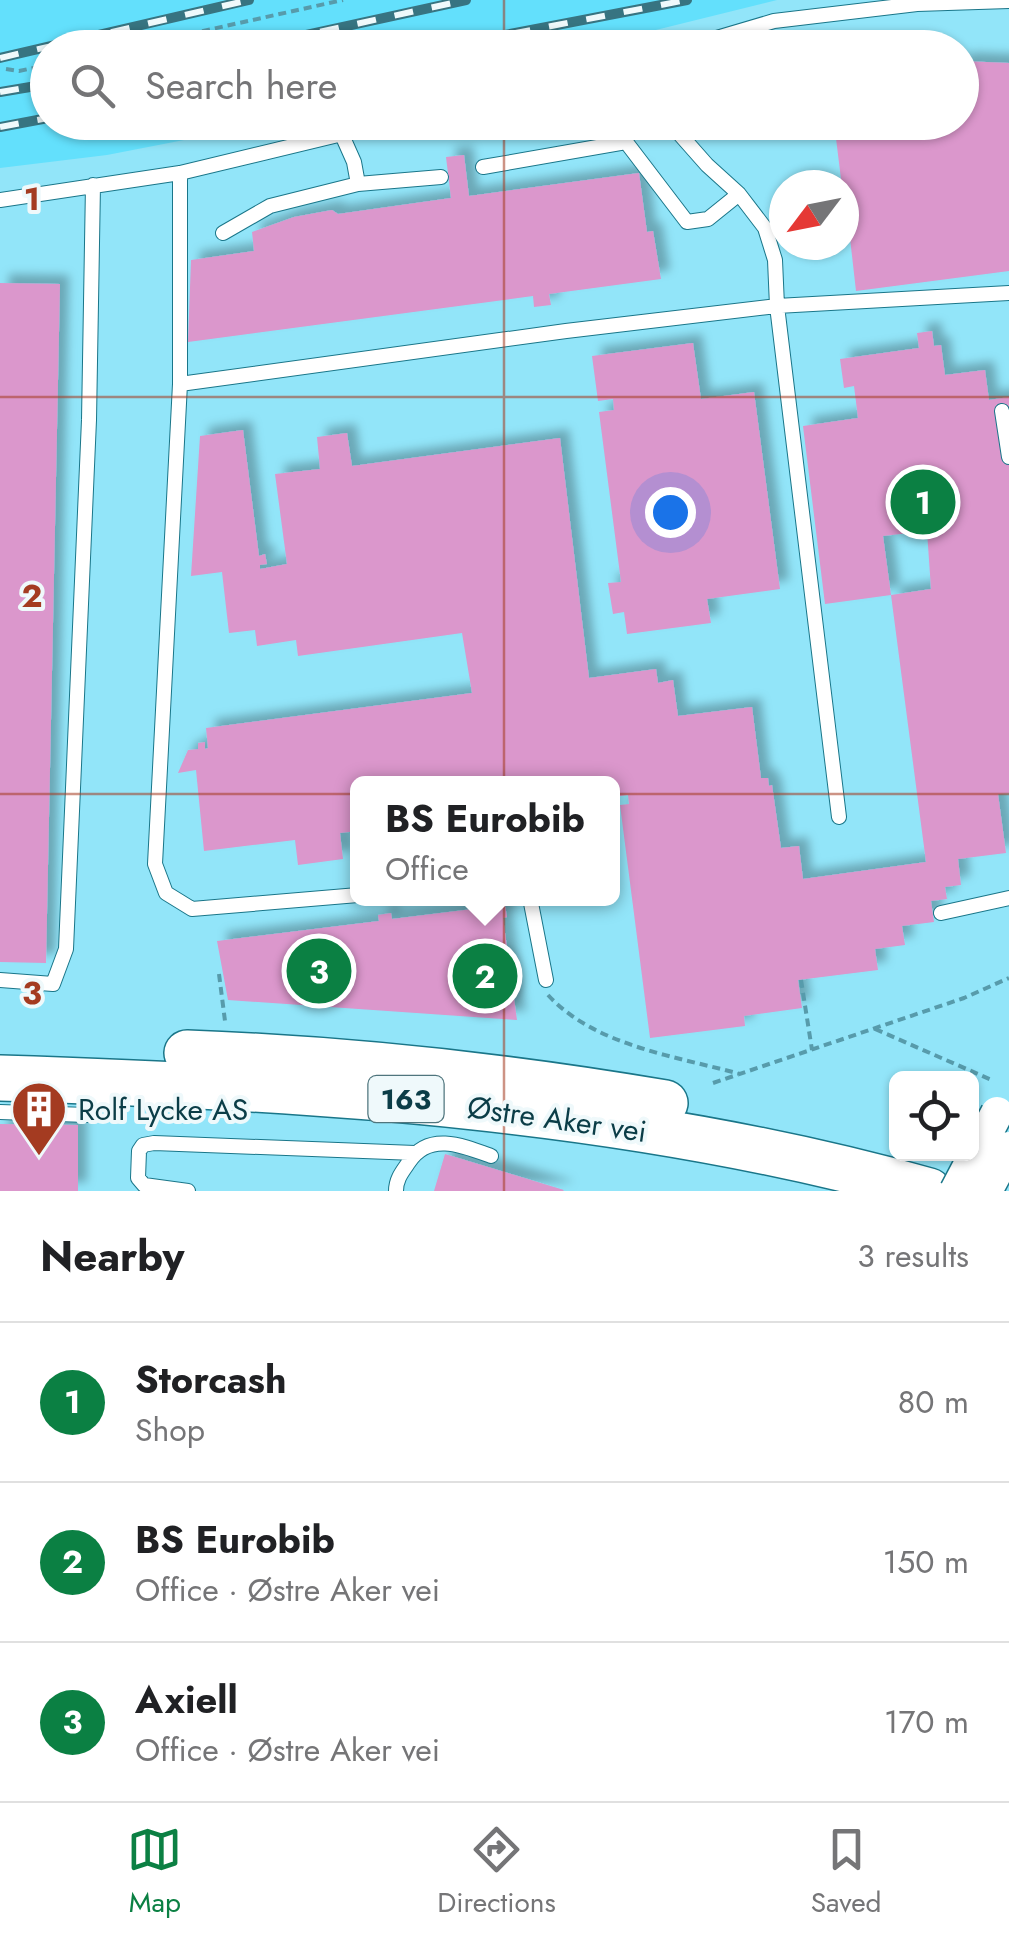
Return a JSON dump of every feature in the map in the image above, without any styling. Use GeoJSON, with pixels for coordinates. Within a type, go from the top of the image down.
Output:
{"type":"FeatureCollection","features":[{"type":"Feature","properties":{"kind":"highway","name":"Østre Aker vei"},"geometry":{"type":"LineString","coordinates":[[0,1046],[284,1057],[468,1074],[569,1086],[710,1111],[889,1149]]}},
{"type":"Feature","properties":{"kind":"highway","name":"Østre Aker vei"},"geometry":{"type":"LineString","coordinates":[[0,1078],[284,1089],[473,1106],[717,1142],[929,1191]]}},
{"type":"Feature","properties":{"kind":"highway"},"geometry":{"type":"LineString","coordinates":[[933,1161],[1009,1181]]}},
{"type":"Feature","properties":{"kind":"street"},"geometry":{"type":"LineString","coordinates":[[956,1191],[996,1097]]}},
{"type":"Feature","properties":{"kind":"street"},"geometry":{"type":"LineString","coordinates":[[986,1191],[1009,1148]]}},
{"type":"Feature","properties":{"kind":"lane"},"geometry":{"type":"LineString","coordinates":[[744,30],[774,21],[917,4],[1009,1]]}},
{"type":"Feature","properties":{"kind":"lane"},"geometry":{"type":"LineString","coordinates":[[0,200],[180,173],[321,140]]}},
{"type":"Feature","properties":{"kind":"lane"},"geometry":{"type":"LineString","coordinates":[[344,140],[358,184]]}},
{"type":"Feature","properties":{"kind":"lane"},"geometry":{"type":"LineString","coordinates":[[685,140],[739,194],[765,228],[775,260],[839,817]]}},
{"type":"Feature","properties":{"kind":"lane"},"geometry":{"type":"LineString","coordinates":[[483,167],[626,142],[686,222],[708,218],[739,194]]}},
{"type":"Feature","properties":{"kind":"lane"},"geometry":{"type":"LineString","coordinates":[[180,173],[180,384],[155,864],[166,893],[192,908],[350,896]]}},
{"type":"Feature","properties":{"kind":"lane"},"geometry":{"type":"LineString","coordinates":[[223,233],[270,206],[358,184],[441,177]]}},
{"type":"Feature","properties":{"kind":"lane"},"geometry":{"type":"LineString","coordinates":[[0,980],[53,984],[66,949],[89,420],[93,185]]}},
{"type":"Feature","properties":{"kind":"lane"},"geometry":{"type":"LineString","coordinates":[[180,384],[778,306],[1009,293]]}},
{"type":"Feature","properties":{"kind":"lane"},"geometry":{"type":"LineString","coordinates":[[1002,411],[1009,457]]}},
{"type":"Feature","properties":{"kind":"lane"},"geometry":{"type":"LineString","coordinates":[[941,913],[1009,898]]}},
{"type":"Feature","properties":{"kind":"lane"},"geometry":{"type":"LineString","coordinates":[[532,906],[546,980]]}},
{"type":"Feature","properties":{"kind":"lane"},"geometry":{"type":"LineString","coordinates":[[0,1112],[87,1114]]}},
{"type":"Feature","properties":{"kind":"lane"},"geometry":{"type":"LineString","coordinates":[[188,1191],[144,1185],[138,1178],[142,1145],[415,1152],[445,1142],[491,1156]]}},
{"type":"Feature","properties":{"kind":"lane"},"geometry":{"type":"LineString","coordinates":[[396,1191],[396,1181],[415,1152]]}},
{"type":"Feature","properties":{"kind":"path"},"geometry":{"type":"LineString","coordinates":[[207,30],[343,0]]}},
{"type":"Feature","properties":{"kind":"path"},"geometry":{"type":"LineString","coordinates":[[6,69],[30,68]]}},
{"type":"Feature","properties":{"kind":"path"},"geometry":{"type":"LineString","coordinates":[[218,974],[227,1019]]}},
{"type":"Feature","properties":{"kind":"path"},"geometry":{"type":"LineString","coordinates":[[713,1083],[964,998],[1009,978]]}},
{"type":"Feature","properties":{"kind":"path"},"geometry":{"type":"LineString","coordinates":[[546,980],[547,994],[580,1024],[740,1074]]}},
{"type":"Feature","properties":{"kind":"path"},"geometry":{"type":"LineString","coordinates":[[801,980],[812,1050]]}},
{"type":"Feature","properties":{"kind":"path"},"geometry":{"type":"LineString","coordinates":[[873,1028],[996,1097]]}},
{"type":"Feature","properties":{"kind":"shaded area"},"geometry":{"type":"Polygon","coordinates":[[[0,0],[777,0],[656,30],[30,30],[30,140],[184,140],[107,155],[0,168],[0,0]]]}},
{"type":"Feature","properties":{"kind":"building"},"geometry":{"type":"Polygon","coordinates":[[[979,62],[1009,63],[1009,271],[856,291],[852,260],[859,260],[859,170],[840,170],[836,140],[979,140],[979,62]]]}},
{"type":"Feature","properties":{"kind":"building"},"geometry":{"type":"Polygon","coordinates":[[[464,155],[469,196],[639,173],[647,232],[653,231],[661,279],[549,294],[551,305],[534,307],[533,296],[188,342],[191,260],[254,251],[252,232],[294,217],[451,198],[446,157],[464,155]]]}},
{"type":"Feature","properties":{"kind":"building"},"geometry":{"type":"Polygon","coordinates":[[[0,283],[60,284],[46,963],[0,962],[0,283]]]}},
{"type":"Feature","properties":{"kind":"building"},"geometry":{"type":"Polygon","coordinates":[[[932,331],[934,346],[941,345],[945,375],[985,370],[989,400],[1009,397],[1009,793],[998,794],[1006,853],[958,859],[961,885],[945,887],[947,899],[931,901],[934,922],[902,926],[905,945],[875,949],[878,970],[798,980],[802,1008],[744,1016],[745,1026],[650,1038],[620,805],[629,804],[628,795],[620,796],[620,776],[350,776],[350,832],[340,833],[343,859],[298,865],[295,840],[204,851],[196,770],[178,773],[188,750],[198,749],[198,743],[205,742],[205,749],[208,748],[206,728],[472,693],[462,633],[298,656],[296,640],[257,646],[255,630],[229,633],[222,572],[191,576],[200,436],[243,430],[259,556],[265,554],[267,564],[260,565],[260,569],[287,564],[275,474],[320,469],[317,437],[347,433],[352,466],[560,438],[589,678],[656,669],[658,683],[673,680],[678,716],[752,707],[761,778],[768,778],[769,786],[772,785],[781,848],[799,846],[803,879],[926,862],[891,595],[825,604],[803,426],[858,418],[854,386],[844,388],[840,359],[919,348],[917,333],[932,331]],[[927,531],[883,536],[891,595],[931,589],[927,531]]]}},
{"type":"Feature","properties":{"kind":"building"},"geometry":{"type":"Polygon","coordinates":[[[693,343],[701,399],[754,392],[780,589],[707,599],[711,623],[627,634],[624,612],[613,614],[608,583],[621,582],[599,412],[614,410],[613,399],[598,401],[592,356],[693,343]]]}},
{"type":"Feature","properties":{"kind":"building"},"geometry":{"type":"Polygon","coordinates":[[[505,906],[507,917],[503,918],[517,1020],[228,1000],[217,941],[379,921],[378,915],[391,913],[392,919],[505,906]]]}},
{"type":"Feature","properties":{"kind":"building","name":"Rolf Lycke AS"},"geometry":{"type":"Polygon","coordinates":[[[0,1124],[78,1125],[78,1191],[0,1191],[0,1124]]]}},
{"type":"Feature","properties":{"kind":"building"},"geometry":{"type":"Polygon","coordinates":[[[445,1154],[564,1190],[434,1191],[445,1154]]]}},
{"type":"Feature","properties":{"kind":"railway"},"geometry":{"type":"LineString","coordinates":[[120,30],[249,0]]}},
{"type":"Feature","properties":{"kind":"railway"},"geometry":{"type":"LineString","coordinates":[[328,30],[466,0]]}},
{"type":"Feature","properties":{"kind":"railway"},"geometry":{"type":"LineString","coordinates":[[531,30],[687,0]]}},
{"type":"Feature","properties":{"kind":"railway"},"geometry":{"type":"LineString","coordinates":[[0,58],[30,51]]}},
{"type":"Feature","properties":{"kind":"railway"},"geometry":{"type":"LineString","coordinates":[[0,92],[30,87]]}},
{"type":"Feature","properties":{"kind":"railway"},"geometry":{"type":"LineString","coordinates":[[0,127],[30,121]]}},
{"type":"Feature","properties":{"kind":"place","name":"Storcash"},"geometry":{"type":"Point","coordinates":[923,502]}},
{"type":"Feature","properties":{"kind":"place","name":"Axiell"},"geometry":{"type":"Point","coordinates":[319,971]}},
{"type":"Feature","properties":{"kind":"place","name":"BS Eurobib"},"geometry":{"type":"Point","coordinates":[485,976]}},
{"type":"Feature","properties":{"kind":"place","name":"Rolf Lycke AS"},"geometry":{"type":"Point","coordinates":[39,1158]}}]}
